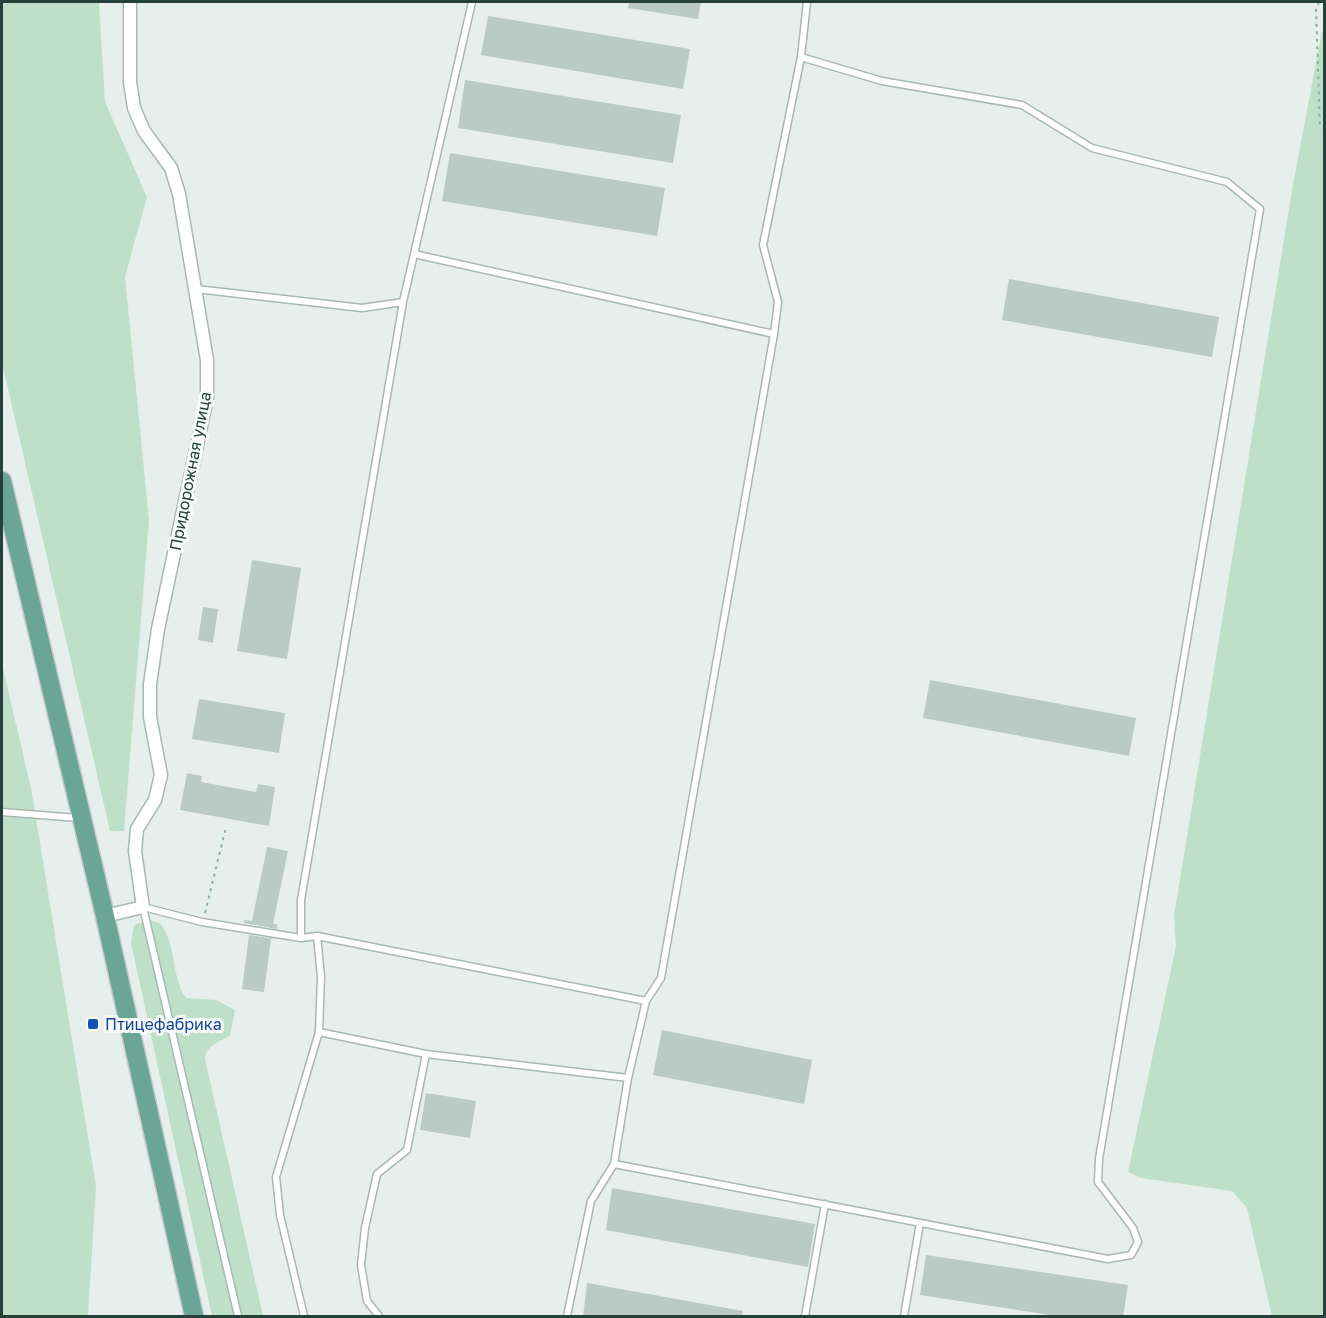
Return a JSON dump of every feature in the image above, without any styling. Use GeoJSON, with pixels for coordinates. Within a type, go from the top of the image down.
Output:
{"type":"FeatureCollection","features":[{"type":"Feature","properties":{"kind":"main road"},"geometry":{"type":"LineString","coordinates":[[2,481],[105,916],[194,1317]]}},
{"type":"Feature","properties":{"kind":"street","name":"Придорожная улица"},"geometry":{"type":"LineString","coordinates":[[130,2],[130,82],[134,108],[144,130],[171,168],[179,194],[207,360],[207,398],[158,629],[150,684],[150,717],[161,775],[155,800],[138,829],[135,851],[143,907]]}},
{"type":"Feature","properties":{"kind":"street"},"geometry":{"type":"LineString","coordinates":[[105,916],[143,907]]}},
{"type":"Feature","properties":{"kind":"lane"},"geometry":{"type":"LineString","coordinates":[[301,938],[300,900],[403,302],[472,2]]}},
{"type":"Feature","properties":{"kind":"lane"},"geometry":{"type":"LineString","coordinates":[[567,1317],[591,1201],[614,1164],[628,1078],[646,1001],[661,978],[774,334],[778,302],[763,245],[801,57],[807,2]]}},
{"type":"Feature","properties":{"kind":"lane"},"geometry":{"type":"LineString","coordinates":[[614,1164],[1108,1259],[1131,1255],[1138,1242],[1132,1228],[1098,1182],[1099,1159],[1260,209],[1227,182],[1092,148],[1022,105],[882,81],[801,57]]}},
{"type":"Feature","properties":{"kind":"lane"},"geometry":{"type":"LineString","coordinates":[[414,254],[774,334]]}},
{"type":"Feature","properties":{"kind":"lane"},"geometry":{"type":"LineString","coordinates":[[196,289],[362,308],[403,302]]}},
{"type":"Feature","properties":{"kind":"lane"},"geometry":{"type":"LineString","coordinates":[[2,812],[82,818]]}},
{"type":"Feature","properties":{"kind":"lane"},"geometry":{"type":"LineString","coordinates":[[238,1317],[143,907],[202,922],[301,938],[317,936],[646,1001]]}},
{"type":"Feature","properties":{"kind":"lane"},"geometry":{"type":"LineString","coordinates":[[304,1317],[280,1215],[276,1177],[319,1032],[321,977],[317,936]]}},
{"type":"Feature","properties":{"kind":"lane"},"geometry":{"type":"LineString","coordinates":[[319,1032],[426,1054],[628,1078]]}},
{"type":"Feature","properties":{"kind":"lane"},"geometry":{"type":"LineString","coordinates":[[379,1317],[367,1301],[361,1265],[365,1228],[377,1174],[406,1150],[426,1054]]}},
{"type":"Feature","properties":{"kind":"lane"},"geometry":{"type":"LineString","coordinates":[[805,1317],[825,1204]]}},
{"type":"Feature","properties":{"kind":"lane"},"geometry":{"type":"LineString","coordinates":[[904,1317],[920,1223]]}},
{"type":"Feature","properties":{"kind":"path"},"geometry":{"type":"LineString","coordinates":[[1320,2],[1316,9],[1320,129]]}},
{"type":"Feature","properties":{"kind":"path"},"geometry":{"type":"LineString","coordinates":[[202,922],[226,827]]}},
{"type":"Feature","properties":{"kind":"green space"},"geometry":{"type":"Polygon","coordinates":[[[2,2],[99,2],[105,102],[147,197],[125,277],[149,520],[124,831],[110,831],[2,363],[2,2]]]}},
{"type":"Feature","properties":{"kind":"green space"},"geometry":{"type":"Polygon","coordinates":[[[1322,31],[1324,32],[1324,1316],[1272,1316],[1247,1208],[1232,1191],[1141,1178],[1128,1172],[1176,946],[1174,916],[1292,190],[1322,31]]]}},
{"type":"Feature","properties":{"kind":"green space"},"geometry":{"type":"Polygon","coordinates":[[[2,664],[31,788],[96,1186],[88,1316],[2,1316],[2,664]]]}},
{"type":"Feature","properties":{"kind":"green space"},"geometry":{"type":"Polygon","coordinates":[[[149,920],[160,923],[165,932],[172,951],[178,981],[186,998],[216,1000],[235,1010],[230,1036],[211,1047],[205,1059],[263,1316],[212,1316],[131,943],[134,925],[149,920]]]}},
{"type":"Feature","properties":{"kind":"building"},"geometry":{"type":"Polygon","coordinates":[[[629,2],[701,2],[698,19],[628,8],[629,2]]]}},
{"type":"Feature","properties":{"kind":"building"},"geometry":{"type":"Polygon","coordinates":[[[488,16],[690,49],[683,89],[481,55],[488,16]]]}},
{"type":"Feature","properties":{"kind":"building"},"geometry":{"type":"Polygon","coordinates":[[[465,80],[681,115],[673,163],[458,128],[465,80]]]}},
{"type":"Feature","properties":{"kind":"building"},"geometry":{"type":"Polygon","coordinates":[[[450,153],[665,188],[657,236],[442,201],[450,153]]]}},
{"type":"Feature","properties":{"kind":"building"},"geometry":{"type":"Polygon","coordinates":[[[1009,279],[1219,317],[1212,357],[1002,320],[1009,279]]]}},
{"type":"Feature","properties":{"kind":"building"},"geometry":{"type":"Polygon","coordinates":[[[252,560],[301,568],[287,659],[237,651],[252,560]]]}},
{"type":"Feature","properties":{"kind":"building"},"geometry":{"type":"Polygon","coordinates":[[[203,607],[218,609],[213,643],[198,640],[203,607]]]}},
{"type":"Feature","properties":{"kind":"building"},"geometry":{"type":"Polygon","coordinates":[[[930,680],[1136,718],[1129,756],[923,718],[930,680]]]}},
{"type":"Feature","properties":{"kind":"building"},"geometry":{"type":"Polygon","coordinates":[[[199,699],[285,713],[279,753],[192,739],[199,699]]]}},
{"type":"Feature","properties":{"kind":"building"},"geometry":{"type":"Polygon","coordinates":[[[187,773],[202,776],[201,782],[256,792],[258,784],[275,787],[269,826],[180,810],[187,773]]]}},
{"type":"Feature","properties":{"kind":"building"},"geometry":{"type":"Polygon","coordinates":[[[267,847],[288,851],[273,924],[277,924],[277,929],[244,923],[244,920],[252,921],[267,847]]]}},
{"type":"Feature","properties":{"kind":"building"},"geometry":{"type":"Polygon","coordinates":[[[249,935],[275,939],[271,939],[264,992],[242,989],[249,935]]]}},
{"type":"Feature","properties":{"kind":"building"},"geometry":{"type":"Polygon","coordinates":[[[662,1030],[812,1060],[804,1104],[653,1075],[662,1030]]]}},
{"type":"Feature","properties":{"kind":"building"},"geometry":{"type":"Polygon","coordinates":[[[426,1093],[476,1101],[470,1138],[420,1130],[426,1093]]]}},
{"type":"Feature","properties":{"kind":"building"},"geometry":{"type":"Polygon","coordinates":[[[612,1188],[815,1224],[808,1267],[606,1230],[612,1188]]]}},
{"type":"Feature","properties":{"kind":"building"},"geometry":{"type":"Polygon","coordinates":[[[926,1255],[1128,1285],[1123,1317],[1063,1317],[920,1295],[926,1255]]]}},
{"type":"Feature","properties":{"kind":"building"},"geometry":{"type":"Polygon","coordinates":[[[587,1283],[743,1311],[742,1317],[583,1317],[587,1283]]]}},
{"type":"Feature","properties":{"kind":"place","name":"Птицефабрика"},"geometry":{"type":"Point","coordinates":[93,1024]}}]}
